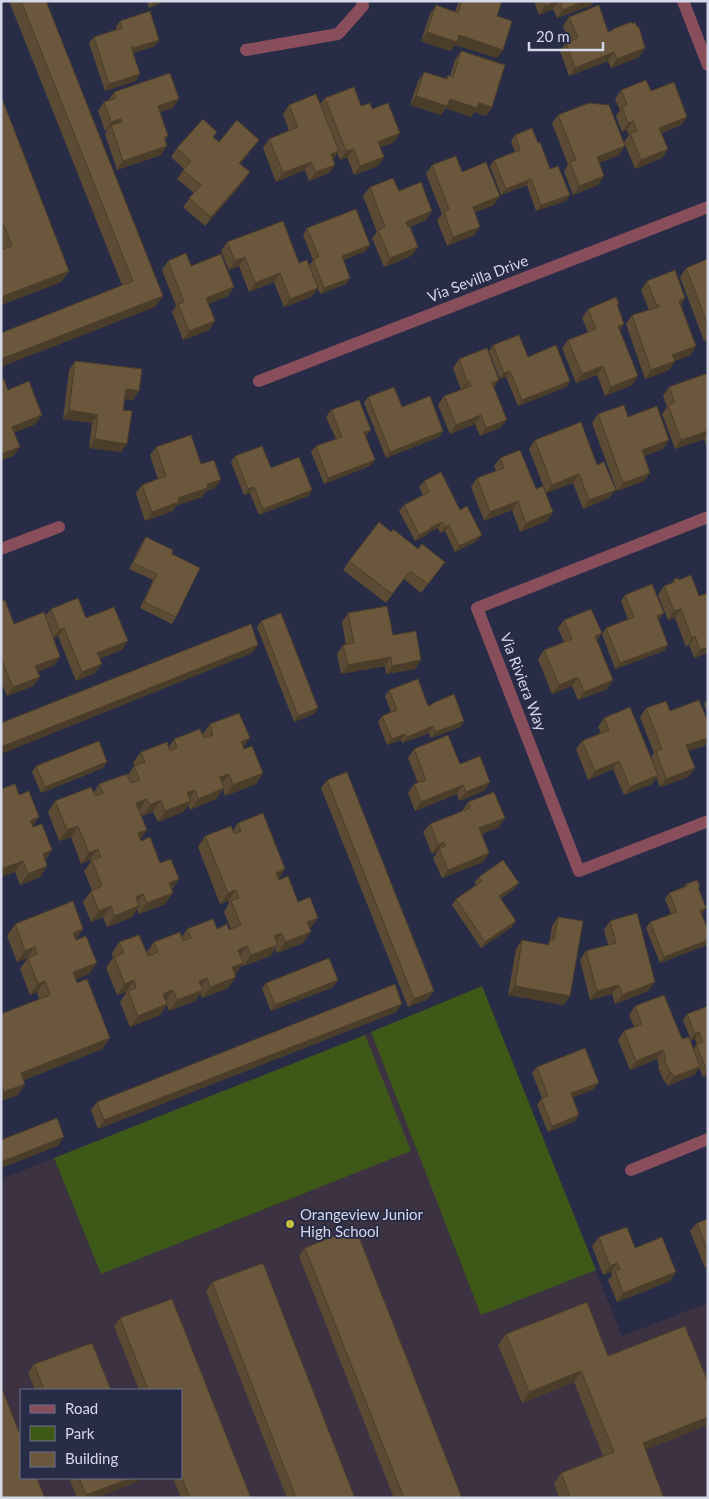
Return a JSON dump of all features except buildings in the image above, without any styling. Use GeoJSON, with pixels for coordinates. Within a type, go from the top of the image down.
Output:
{"type":"FeatureCollection","features":[{"type":"Feature","properties":{"kind":"street"},"geometry":{"type":"LineString","coordinates":[[246,50],[338,34],[364,6],[362,1]]}},
{"type":"Feature","properties":{"kind":"street"},"geometry":{"type":"LineString","coordinates":[[683,1],[708,65]]}},
{"type":"Feature","properties":{"kind":"street","name":"Via Sevilla Drive"},"geometry":{"type":"LineString","coordinates":[[259,381],[708,207]]}},
{"type":"Feature","properties":{"kind":"street","name":"Via Riviera Way"},"geometry":{"type":"LineString","coordinates":[[708,517],[477,608],[579,871],[708,820]]}},
{"type":"Feature","properties":{"kind":"street"},"geometry":{"type":"LineString","coordinates":[[1,549],[59,527]]}},
{"type":"Feature","properties":{"kind":"street"},"geometry":{"type":"LineString","coordinates":[[631,1170],[708,1139]]}},
{"type":"Feature","properties":{"kind":"shaded area","name":"Orangeview Junior High School"},"geometry":{"type":"Polygon","coordinates":[[[482,986],[622,1336],[708,1303],[708,1498],[1,1498],[1,1179],[365,1035],[482,986]]]}},
{"type":"Feature","properties":{"kind":"green space"},"geometry":{"type":"Polygon","coordinates":[[[482,986],[596,1270],[481,1315],[371,1032],[482,986]]]}},
{"type":"Feature","properties":{"kind":"green space"},"geometry":{"type":"Polygon","coordinates":[[[365,1035],[411,1151],[101,1274],[54,1158],[365,1035]]]}},
{"type":"Feature","properties":{"kind":"place","name":"Orangeview Junior High School"},"geometry":{"type":"Point","coordinates":[290,1224]}}]}
